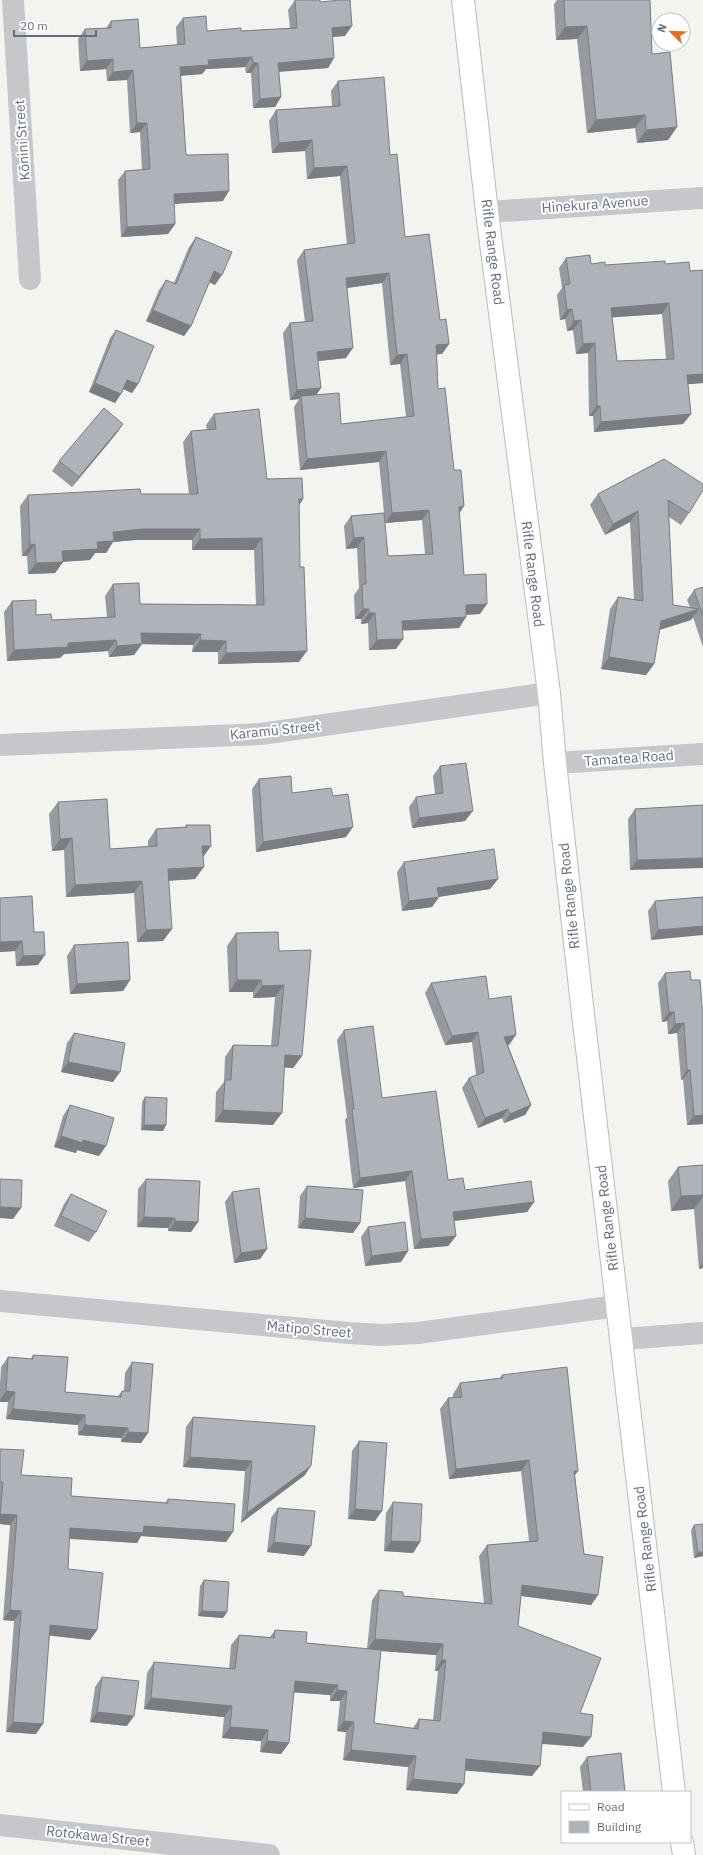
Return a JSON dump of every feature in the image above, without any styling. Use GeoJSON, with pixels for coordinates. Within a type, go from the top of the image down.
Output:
{"type":"FeatureCollection","features":[{"type":"Feature","properties":{"kind":"street","name":"Kōnini Street"},"geometry":{"type":"LineString","coordinates":[[13,0],[30,280]]}},
{"type":"Feature","properties":{"kind":"street","name":"Rifle Range Road"},"geometry":{"type":"LineString","coordinates":[[463,0],[487,212],[549,693],[554,763],[674,1791]]}},
{"type":"Feature","properties":{"kind":"street","name":"Hinekura Avenue"},"geometry":{"type":"LineString","coordinates":[[487,212],[703,198]]}},
{"type":"Feature","properties":{"kind":"street","name":"Karamū Street"},"geometry":{"type":"LineString","coordinates":[[0,745],[261,734],[549,693]]}},
{"type":"Feature","properties":{"kind":"street","name":"Tamatea Road"},"geometry":{"type":"LineString","coordinates":[[554,763],[703,754]]}},
{"type":"Feature","properties":{"kind":"street","name":"Matipo Street"},"geometry":{"type":"LineString","coordinates":[[0,1301],[382,1335],[418,1333],[618,1306]]}},
{"type":"Feature","properties":{"kind":"street"},"geometry":{"type":"LineString","coordinates":[[622,1339],[703,1334]]}},
{"type":"Feature","properties":{"kind":"street","name":"Rotokawa Street"},"geometry":{"type":"LineString","coordinates":[[0,1825],[268,1855]]}},
{"type":"Feature","properties":{"kind":"street"},"geometry":{"type":"LineString","coordinates":[[682,1843],[684,1855]]}},
{"type":"Feature","properties":{"kind":"building"},"geometry":{"type":"Polygon","coordinates":[[[295,0],[320,0],[320,2],[350,0],[352,26],[332,28],[334,58],[278,63],[281,97],[260,99],[258,63],[253,63],[252,57],[208,60],[209,65],[180,67],[186,155],[228,154],[229,191],[174,194],[175,224],[127,227],[125,171],[150,169],[147,123],[137,123],[133,70],[113,72],[113,59],[87,61],[85,29],[111,28],[111,21],[138,19],[140,48],[185,44],[183,18],[206,16],[207,31],[241,28],[241,31],[297,28],[295,0]]]}},
{"type":"Feature","properties":{"kind":"building"},"geometry":{"type":"Polygon","coordinates":[[[564,0],[650,0],[651,52],[652,54],[670,52],[677,127],[646,130],[645,115],[596,120],[587,26],[565,27],[564,0]]]}},
{"type":"Feature","properties":{"kind":"building"},"geometry":{"type":"Polygon","coordinates":[[[384,77],[390,155],[397,154],[405,237],[429,234],[440,320],[446,319],[449,344],[436,345],[438,389],[445,388],[454,470],[461,470],[464,506],[459,507],[464,575],[486,574],[487,604],[466,605],[466,617],[402,621],[403,639],[377,640],[375,613],[369,613],[369,609],[363,609],[362,584],[366,584],[364,537],[354,538],[351,516],[384,513],[388,556],[433,554],[429,510],[392,513],[386,451],[307,459],[301,396],[339,393],[341,424],[414,416],[407,354],[397,355],[389,273],[346,278],[353,348],[317,352],[321,388],[297,390],[290,323],[313,321],[304,250],[355,243],[347,166],[314,168],[312,140],[279,143],[276,110],[340,106],[338,81],[384,77]]]}},
{"type":"Feature","properties":{"kind":"building"},"geometry":{"type":"Polygon","coordinates":[[[196,237],[232,252],[222,275],[214,271],[191,326],[153,310],[166,280],[176,284],[196,237]]]}},
{"type":"Feature","properties":{"kind":"building"},"geometry":{"type":"Polygon","coordinates":[[[590,255],[591,264],[605,262],[605,265],[665,261],[665,264],[689,262],[690,271],[703,270],[703,374],[687,375],[691,414],[601,422],[600,406],[597,406],[595,343],[583,344],[581,320],[574,321],[572,309],[567,310],[564,285],[570,284],[566,258],[590,255]],[[669,303],[611,308],[617,361],[674,359],[669,303]]]}},
{"type":"Feature","properties":{"kind":"building"},"geometry":{"type":"Polygon","coordinates":[[[116,330],[154,346],[138,384],[127,380],[121,394],[95,383],[116,330]]]}},
{"type":"Feature","properties":{"kind":"building"},"geometry":{"type":"Polygon","coordinates":[[[104,408],[123,424],[79,477],[59,461],[104,408]]]}},
{"type":"Feature","properties":{"kind":"building"},"geometry":{"type":"Polygon","coordinates":[[[259,409],[267,479],[302,478],[303,499],[299,499],[300,567],[304,567],[307,651],[226,653],[226,641],[200,640],[201,634],[141,633],[142,644],[117,646],[116,640],[68,643],[68,647],[14,650],[12,601],[36,600],[36,615],[51,614],[52,620],[115,617],[113,584],[139,583],[140,604],[264,605],[262,538],[200,539],[200,529],[143,529],[113,532],[114,541],[97,542],[98,549],[62,551],[63,562],[36,563],[35,544],[30,545],[28,495],[140,489],[141,494],[198,494],[191,431],[216,429],[214,414],[259,409]]]}},
{"type":"Feature","properties":{"kind":"building"},"geometry":{"type":"Polygon","coordinates":[[[664,459],[703,484],[703,490],[689,513],[668,500],[673,605],[699,609],[661,621],[654,664],[609,657],[618,597],[643,601],[638,511],[613,524],[598,494],[664,459]]]}},
{"type":"Feature","properties":{"kind":"building"},"geometry":{"type":"Polygon","coordinates":[[[703,587],[703,616],[694,590],[703,587]]]}},
{"type":"Feature","properties":{"kind":"building"},"geometry":{"type":"Polygon","coordinates":[[[466,763],[473,811],[419,818],[416,797],[443,793],[440,766],[466,763]]]}},
{"type":"Feature","properties":{"kind":"building"},"geometry":{"type":"Polygon","coordinates":[[[291,776],[292,793],[331,788],[333,796],[348,794],[353,827],[263,842],[259,779],[291,776]]]}},
{"type":"Feature","properties":{"kind":"building"},"geometry":{"type":"Polygon","coordinates":[[[107,799],[110,849],[157,846],[156,829],[187,827],[186,825],[210,825],[211,846],[202,846],[204,867],[168,869],[172,929],[146,930],[142,881],[75,885],[72,838],[60,839],[58,802],[107,799]]]}},
{"type":"Feature","properties":{"kind":"building"},"geometry":{"type":"Polygon","coordinates":[[[703,805],[703,858],[637,860],[635,809],[703,805]]]}},
{"type":"Feature","properties":{"kind":"building"},"geometry":{"type":"Polygon","coordinates":[[[494,849],[498,879],[437,888],[439,897],[409,901],[404,862],[494,849]]]}},
{"type":"Feature","properties":{"kind":"building"},"geometry":{"type":"Polygon","coordinates":[[[32,896],[34,932],[44,932],[45,955],[23,956],[22,941],[0,942],[0,898],[32,896]]]}},
{"type":"Feature","properties":{"kind":"building"},"geometry":{"type":"Polygon","coordinates":[[[703,897],[703,926],[658,930],[655,901],[703,897]]]}},
{"type":"Feature","properties":{"kind":"building"},"geometry":{"type":"Polygon","coordinates":[[[278,932],[279,951],[311,950],[302,1056],[285,1055],[282,1113],[223,1110],[225,1080],[231,1080],[233,1045],[278,1046],[284,985],[262,986],[261,980],[237,980],[236,933],[278,932]]]}},
{"type":"Feature","properties":{"kind":"building"},"geometry":{"type":"Polygon","coordinates":[[[128,942],[130,980],[77,984],[74,945],[128,942]]]}},
{"type":"Feature","properties":{"kind":"building"},"geometry":{"type":"Polygon","coordinates":[[[690,971],[691,980],[700,980],[703,1007],[703,1115],[694,1116],[690,1070],[687,1070],[684,1023],[675,1024],[674,1012],[669,1012],[665,973],[690,971]]]}},
{"type":"Feature","properties":{"kind":"building"},"geometry":{"type":"Polygon","coordinates":[[[486,976],[489,999],[511,996],[516,1035],[504,1037],[531,1105],[510,1114],[508,1109],[485,1118],[469,1078],[484,1072],[478,1032],[452,1036],[431,983],[486,976]]]}},
{"type":"Feature","properties":{"kind":"building"},"geometry":{"type":"Polygon","coordinates":[[[373,1026],[382,1098],[436,1091],[448,1180],[463,1178],[465,1190],[531,1181],[534,1202],[453,1212],[456,1236],[421,1239],[412,1171],[360,1178],[352,1109],[354,1109],[344,1030],[373,1026]]]}},
{"type":"Feature","properties":{"kind":"building"},"geometry":{"type":"Polygon","coordinates":[[[74,1033],[125,1043],[120,1072],[68,1062],[74,1033]]]}},
{"type":"Feature","properties":{"kind":"building"},"geometry":{"type":"Polygon","coordinates":[[[145,1097],[167,1098],[166,1125],[144,1125],[145,1097]]]}},
{"type":"Feature","properties":{"kind":"building"},"geometry":{"type":"Polygon","coordinates":[[[70,1105],[114,1118],[106,1146],[83,1140],[83,1143],[61,1136],[70,1105]]]}},
{"type":"Feature","properties":{"kind":"building"},"geometry":{"type":"Polygon","coordinates":[[[703,1165],[703,1195],[681,1196],[678,1167],[703,1165]]]}},
{"type":"Feature","properties":{"kind":"building"},"geometry":{"type":"Polygon","coordinates":[[[0,1179],[22,1180],[21,1208],[0,1207],[0,1179]]]}},
{"type":"Feature","properties":{"kind":"building"},"geometry":{"type":"Polygon","coordinates":[[[146,1179],[200,1181],[198,1222],[175,1221],[175,1218],[144,1217],[146,1179]]]}},
{"type":"Feature","properties":{"kind":"building"},"geometry":{"type":"Polygon","coordinates":[[[307,1186],[363,1190],[360,1223],[305,1218],[307,1186]]]}},
{"type":"Feature","properties":{"kind":"building"},"geometry":{"type":"Polygon","coordinates":[[[259,1188],[267,1249],[241,1253],[232,1192],[259,1188]]]}},
{"type":"Feature","properties":{"kind":"building"},"geometry":{"type":"Polygon","coordinates":[[[71,1194],[107,1211],[96,1232],[61,1216],[71,1194]]]}},
{"type":"Feature","properties":{"kind":"building"},"geometry":{"type":"Polygon","coordinates":[[[405,1222],[408,1251],[372,1256],[368,1227],[405,1222]]]}},
{"type":"Feature","properties":{"kind":"building"},"geometry":{"type":"Polygon","coordinates":[[[33,1355],[68,1357],[65,1392],[121,1397],[122,1391],[130,1391],[132,1362],[153,1364],[148,1433],[128,1432],[128,1428],[85,1425],[85,1415],[13,1409],[15,1392],[6,1391],[8,1357],[33,1359],[33,1355]]]}},
{"type":"Feature","properties":{"kind":"building"},"geometry":{"type":"Polygon","coordinates":[[[567,1367],[578,1471],[574,1471],[584,1554],[603,1557],[598,1595],[522,1585],[518,1626],[601,1658],[580,1713],[593,1715],[591,1737],[543,1732],[540,1766],[466,1759],[464,1784],[413,1779],[416,1756],[351,1750],[354,1722],[344,1721],[347,1691],[337,1690],[338,1685],[295,1681],[289,1743],[267,1741],[268,1730],[230,1727],[232,1706],[151,1698],[154,1662],[235,1669],[239,1635],[274,1638],[275,1630],[307,1632],[306,1643],[381,1650],[374,1723],[418,1729],[419,1719],[440,1721],[446,1660],[442,1660],[443,1644],[375,1639],[379,1590],[403,1592],[403,1596],[492,1604],[487,1545],[538,1541],[529,1460],[456,1469],[448,1398],[462,1397],[460,1383],[503,1378],[502,1375],[567,1367]]]}},
{"type":"Feature","properties":{"kind":"building"},"geometry":{"type":"Polygon","coordinates":[[[193,1417],[315,1426],[311,1466],[247,1513],[252,1461],[190,1457],[193,1417]]]}},
{"type":"Feature","properties":{"kind":"building"},"geometry":{"type":"Polygon","coordinates":[[[359,1441],[387,1443],[382,1511],[355,1509],[359,1441]]]}},
{"type":"Feature","properties":{"kind":"building"},"geometry":{"type":"Polygon","coordinates":[[[0,1449],[24,1450],[21,1475],[72,1478],[71,1496],[168,1503],[168,1499],[235,1504],[233,1532],[144,1526],[143,1533],[70,1528],[68,1569],[103,1573],[97,1630],[50,1625],[43,1724],[13,1722],[21,1611],[10,1610],[17,1515],[0,1514],[3,1482],[0,1482],[0,1449]]]}},
{"type":"Feature","properties":{"kind":"building"},"geometry":{"type":"Polygon","coordinates":[[[393,1502],[422,1504],[420,1542],[391,1541],[393,1502]]]}},
{"type":"Feature","properties":{"kind":"building"},"geometry":{"type":"Polygon","coordinates":[[[278,1508],[315,1511],[311,1546],[274,1542],[278,1508]]]}},
{"type":"Feature","properties":{"kind":"building"},"geometry":{"type":"Polygon","coordinates":[[[703,1524],[703,1552],[698,1552],[694,1525],[703,1524]]]}},
{"type":"Feature","properties":{"kind":"building"},"geometry":{"type":"Polygon","coordinates":[[[204,1580],[229,1582],[227,1612],[202,1611],[204,1580]]]}},
{"type":"Feature","properties":{"kind":"building"},"geometry":{"type":"Polygon","coordinates":[[[102,1677],[139,1681],[134,1716],[97,1712],[102,1677]]]}},
{"type":"Feature","properties":{"kind":"building"},"geometry":{"type":"Polygon","coordinates":[[[621,1753],[625,1791],[591,1791],[587,1757],[621,1753]]]}}]}
